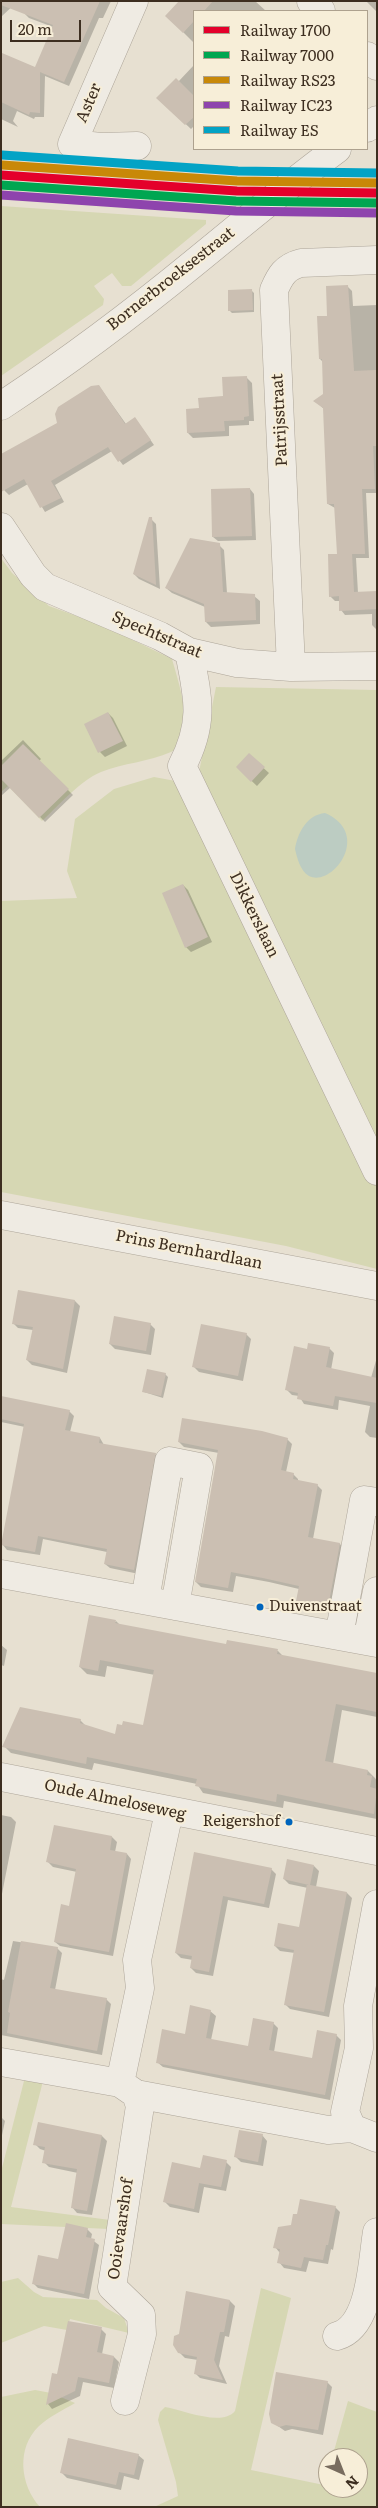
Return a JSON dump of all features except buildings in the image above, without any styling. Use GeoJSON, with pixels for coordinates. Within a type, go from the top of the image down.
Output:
{"type":"FeatureCollection","features":[{"type":"Feature","properties":{"kind":"street","name":"Aster"},"geometry":{"type":"LineString","coordinates":[[134,1],[72,144],[101,147],[137,146]]}},
{"type":"Feature","properties":{"kind":"street"},"geometry":{"type":"LineString","coordinates":[[311,1],[320,10]]}},
{"type":"Feature","properties":{"kind":"street"},"geometry":{"type":"LineString","coordinates":[[368,57],[377,66]]}},
{"type":"Feature","properties":{"kind":"street","name":"Bornerbroeksestraat"},"geometry":{"type":"LineString","coordinates":[[1,406],[54,370],[186,269],[262,205],[337,150]]}},
{"type":"Feature","properties":{"kind":"street","name":"Patrijsstraat"},"geometry":{"type":"LineString","coordinates":[[291,667],[274,290],[280,276],[290,266],[301,263],[377,260]]}},
{"type":"Feature","properties":{"kind":"street","name":"Spechtstraat"},"geometry":{"type":"LineString","coordinates":[[1,527],[33,575],[45,587],[160,636],[189,652],[237,663],[291,667],[377,666]]}},
{"type":"Feature","properties":{"kind":"street","name":"Dikkerslaan"},"geometry":{"type":"LineString","coordinates":[[189,652],[198,700],[193,744],[182,766],[377,1171]]}},
{"type":"Feature","properties":{"kind":"street","name":"Prins Bernhardlaan"},"geometry":{"type":"LineString","coordinates":[[1,1215],[377,1286]]}},
{"type":"Feature","properties":{"kind":"street"},"geometry":{"type":"LineString","coordinates":[[145,1600],[169,1461],[192,1465],[199,1467],[175,1606]]}},
{"type":"Feature","properties":{"kind":"street"},"geometry":{"type":"LineString","coordinates":[[339,1636],[364,1500],[377,1502]]}},
{"type":"Feature","properties":{"kind":"street"},"geometry":{"type":"LineString","coordinates":[[1,1574],[372,1642],[377,1591]]}},
{"type":"Feature","properties":{"kind":"street","name":"Oude Almeloseweg"},"geometry":{"type":"LineString","coordinates":[[1,1777],[169,1812],[377,1851]]}},
{"type":"Feature","properties":{"kind":"street","name":"Ooievaarshof"},"geometry":{"type":"LineString","coordinates":[[125,2401],[142,2334],[141,2315],[112,2287],[140,2106],[128,2088],[140,1988],[137,1960],[169,1812]]}},
{"type":"Feature","properties":{"kind":"street"},"geometry":{"type":"LineString","coordinates":[[352,2128],[345,2112],[359,2048],[358,2006],[377,1904]]}},
{"type":"Feature","properties":{"kind":"street"},"geometry":{"type":"LineString","coordinates":[[1,2062],[328,2130],[352,2128],[377,2138]]}},
{"type":"Feature","properties":{"kind":"street"},"geometry":{"type":"LineString","coordinates":[[337,2336],[345,2334],[364,2311],[377,2232]]}},
{"type":"Feature","properties":{"kind":"green space"},"geometry":{"type":"Polygon","coordinates":[[[1,206],[206,220],[206,224],[131,286],[122,286],[112,273],[94,286],[104,299],[103,305],[1,376],[1,206]]]}},
{"type":"Feature","properties":{"kind":"green space"},"geometry":{"type":"Polygon","coordinates":[[[1,558],[12,573],[49,606],[104,626],[172,659],[182,695],[185,723],[184,736],[179,745],[171,752],[163,755],[109,769],[93,776],[70,794],[42,821],[8,786],[1,792],[1,558]]]}},
{"type":"Feature","properties":{"kind":"green space"},"geometry":{"type":"Polygon","coordinates":[[[216,687],[377,690],[377,1269],[286,1246],[1,1192],[1,901],[77,898],[67,871],[75,819],[114,789],[154,777],[181,782],[199,772],[216,687]]]}},
{"type":"Feature","properties":{"kind":"green space"},"geometry":{"type":"Polygon","coordinates":[[[25,2077],[43,2081],[11,2207],[110,2220],[109,2229],[1,2224],[1,2172],[25,2077]]]}},
{"type":"Feature","properties":{"kind":"green space"},"geometry":{"type":"Polygon","coordinates":[[[18,2278],[43,2297],[97,2300],[106,2308],[124,2318],[129,2333],[70,2319],[67,2330],[44,2326],[1,2343],[1,2282],[18,2278]]]}},
{"type":"Feature","properties":{"kind":"green space"},"geometry":{"type":"Polygon","coordinates":[[[261,2288],[291,2298],[251,2470],[318,2484],[318,2498],[368,2498],[368,2448],[335,2448],[348,2401],[377,2412],[377,2507],[154,2507],[178,2496],[176,2482],[158,2420],[160,2412],[165,2407],[212,2418],[221,2418],[229,2416],[235,2411],[261,2288]]]}},
{"type":"Feature","properties":{"kind":"green space"},"geometry":{"type":"Polygon","coordinates":[[[35,2390],[51,2393],[75,2403],[39,2426],[27,2445],[23,2466],[25,2478],[33,2498],[40,2507],[1,2507],[1,2397],[35,2390]]]}},
{"type":"Feature","properties":{"kind":"shaded area"},"geometry":{"type":"Polygon","coordinates":[[[325,813],[339,822],[346,833],[347,845],[344,857],[337,867],[328,874],[318,878],[309,876],[303,871],[295,849],[304,825],[313,817],[325,813]]]}},
{"type":"Feature","properties":{"kind":"rail line","name":"ES"},"geometry":{"type":"LineString","coordinates":[[2,155],[238,171],[377,173]]}},
{"type":"Feature","properties":{"kind":"rail line","name":"RS23"},"geometry":{"type":"LineString","coordinates":[[2,165],[237,181],[377,183]]}},
{"type":"Feature","properties":{"kind":"rail line","name":"1700"},"geometry":{"type":"LineString","coordinates":[[1,175],[237,191],[377,193]]}},
{"type":"Feature","properties":{"kind":"rail line","name":"7000"},"geometry":{"type":"LineString","coordinates":[[1,185],[236,201],[377,203]]}},
{"type":"Feature","properties":{"kind":"rail line","name":"IC23"},"geometry":{"type":"LineString","coordinates":[[1,195],[236,211],[377,213]]}},
{"type":"Feature","properties":{"kind":"place","name":"Duivenstraat"},"geometry":{"type":"Point","coordinates":[260,1607]}},
{"type":"Feature","properties":{"kind":"place","name":"Reigershof"},"geometry":{"type":"Point","coordinates":[289,1822]}}]}
